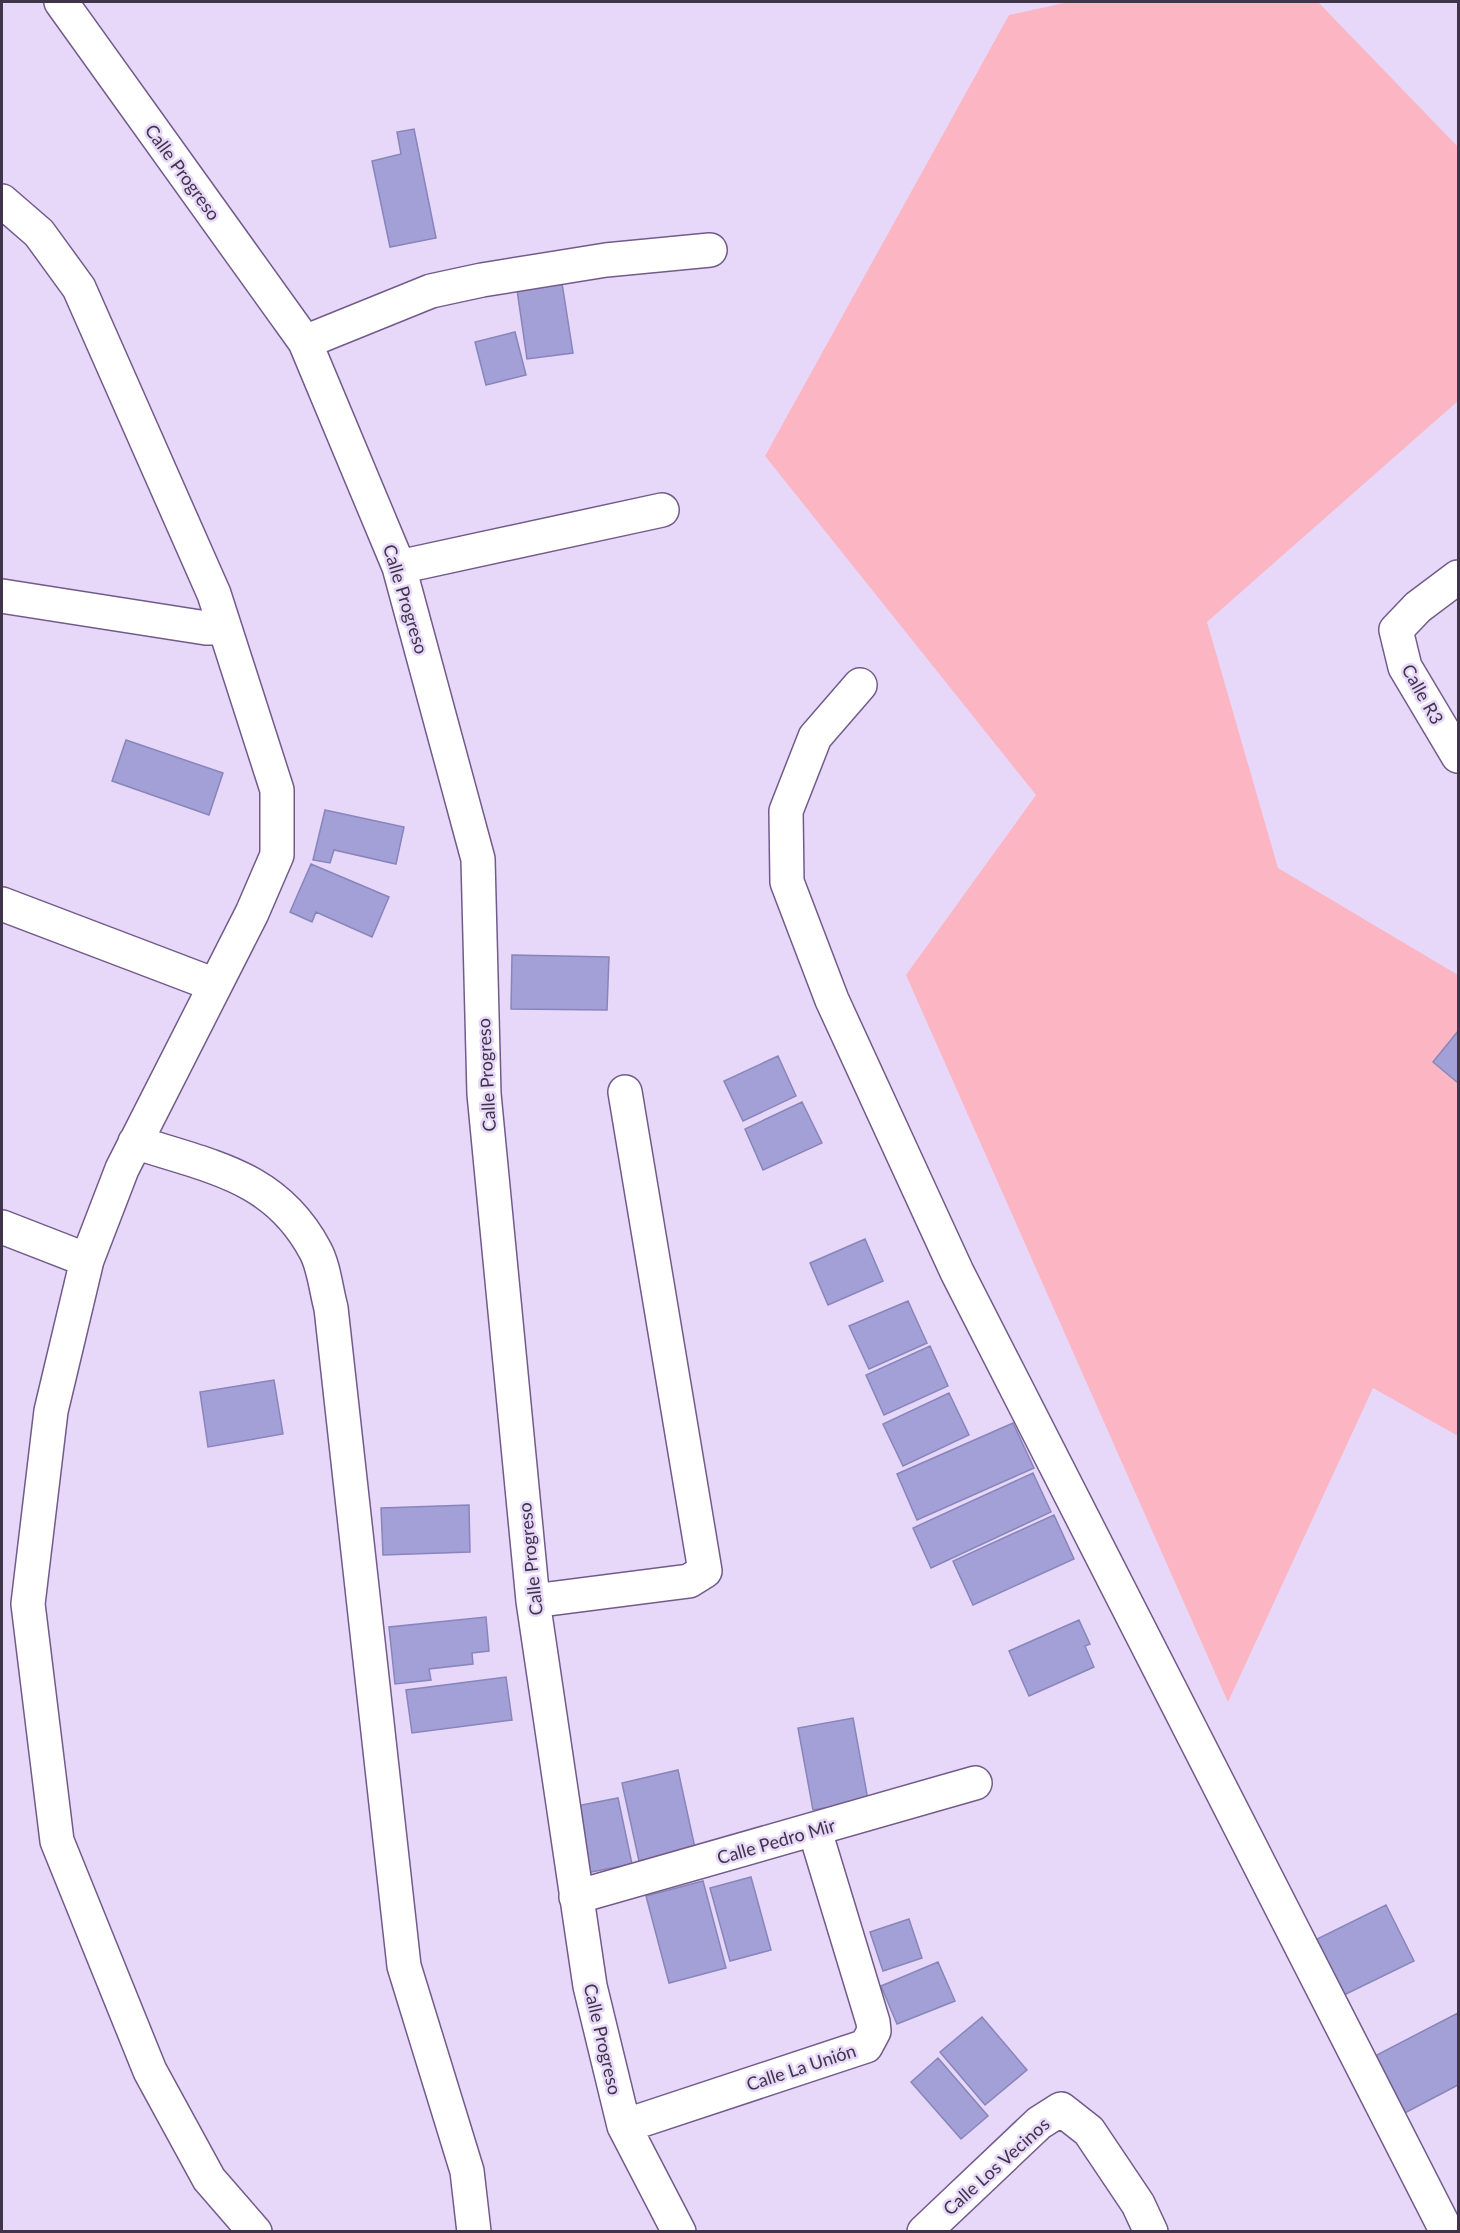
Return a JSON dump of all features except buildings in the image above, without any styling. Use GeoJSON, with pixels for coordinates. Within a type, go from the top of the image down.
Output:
{"type":"FeatureCollection","features":[{"type":"Feature","properties":{"kind":"street","name":"Calle Progreso"},"geometry":{"type":"LineString","coordinates":[[61,2],[304,342],[399,567],[478,859],[484,1094],[533,1601],[590,1986],[624,2126],[679,2232]]}},
{"type":"Feature","properties":{"kind":"street"},"geometry":{"type":"LineString","coordinates":[[2,201],[39,233],[79,288],[214,594],[277,790],[276,855],[252,913],[135,1142],[87,1260],[51,1411],[15,1597],[57,1841],[150,2071],[209,2179],[255,2232]]}},
{"type":"Feature","properties":{"kind":"street"},"geometry":{"type":"LineString","coordinates":[[304,342],[431,291],[493,278],[606,260],[710,250]]}},
{"type":"Feature","properties":{"kind":"street"},"geometry":{"type":"LineString","coordinates":[[399,567],[662,510]]}},
{"type":"Feature","properties":{"kind":"street","name":"Calle R3"},"geometry":{"type":"LineString","coordinates":[[1458,577],[1418,607],[1396,630],[1405,667],[1458,756]]}},
{"type":"Feature","properties":{"kind":"street"},"geometry":{"type":"LineString","coordinates":[[2,596],[206,628],[225,628]]}},
{"type":"Feature","properties":{"kind":"street"},"geometry":{"type":"LineString","coordinates":[[860,685],[815,737],[786,811],[787,882],[832,1000],[957,1272],[1448,2232]]}},
{"type":"Feature","properties":{"kind":"street"},"geometry":{"type":"LineString","coordinates":[[2,904],[215,985]]}},
{"type":"Feature","properties":{"kind":"street"},"geometry":{"type":"LineString","coordinates":[[533,1601],[689,1581],[705,1571],[625,1092]]}},
{"type":"Feature","properties":{"kind":"street"},"geometry":{"type":"LineString","coordinates":[[135,1142],[244,1178],[289,1210],[316,1252],[331,1308],[404,1966],[467,2171],[474,2232]]}},
{"type":"Feature","properties":{"kind":"street"},"geometry":{"type":"LineString","coordinates":[[2,1227],[87,1260]]}},
{"type":"Feature","properties":{"kind":"street","name":"Calle Pedro Mir"},"geometry":{"type":"LineString","coordinates":[[576,1897],[814,1831],[975,1783]]}},
{"type":"Feature","properties":{"kind":"street","name":"Calle La Unión"},"geometry":{"type":"LineString","coordinates":[[624,2126],[866,2046],[872,2040],[873,2022],[814,1831]]}},
{"type":"Feature","properties":{"kind":"street","name":"Calle Los Vecinos"},"geometry":{"type":"LineString","coordinates":[[924,2232],[1040,2123],[1061,2109],[1089,2130],[1138,2204],[1151,2232]]}},
{"type":"Feature","properties":{"kind":"shaded area"},"geometry":{"type":"Polygon","coordinates":[[[1069,2],[1318,2],[1458,147],[1458,401],[1207,622],[1278,868],[1458,975],[1458,1436],[1373,1388],[1228,1702],[906,975],[1036,795],[765,456],[1009,15],[1069,2]]]}}]}
